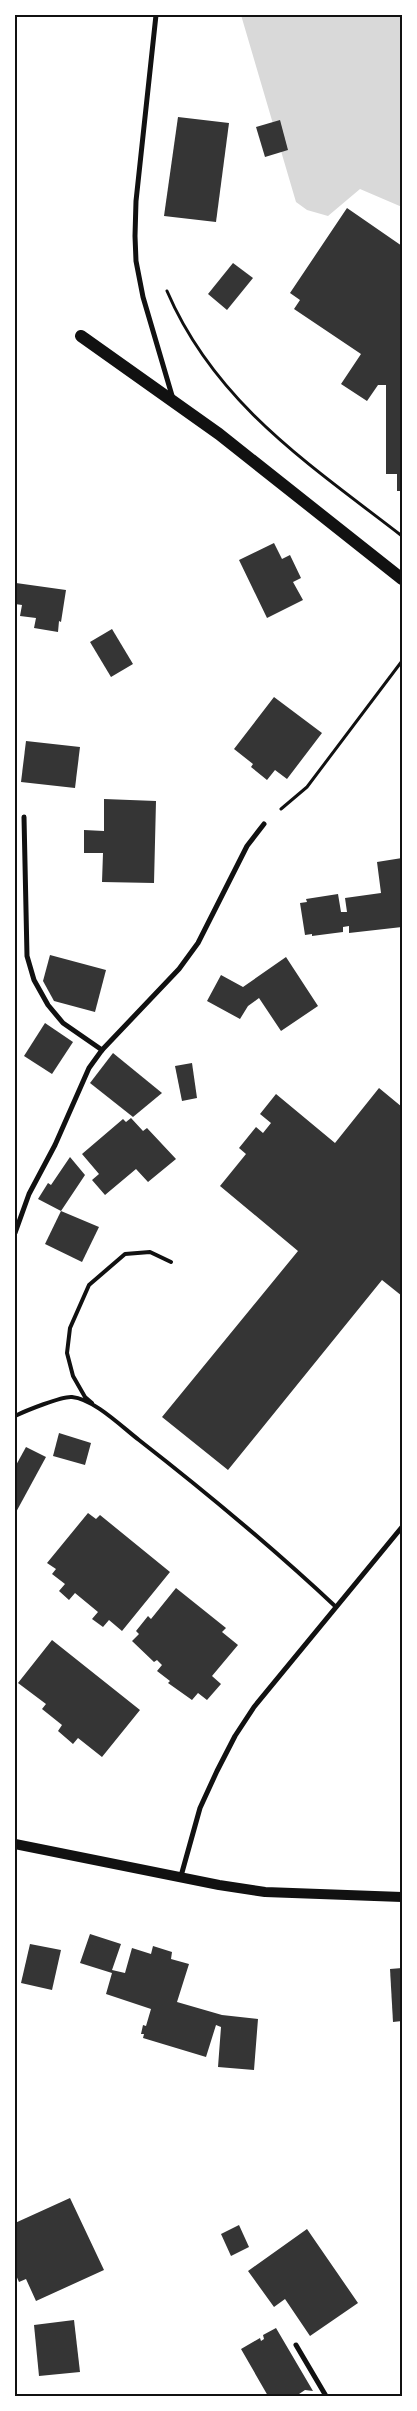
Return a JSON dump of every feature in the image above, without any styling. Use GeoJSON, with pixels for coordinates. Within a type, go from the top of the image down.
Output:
{"type":"FeatureCollection","features":[{"type":"Feature","properties":{"kind":"main road"},"geometry":{"type":"LineString","coordinates":[[81,336],[240,450],[402,579]]}},
{"type":"Feature","properties":{"kind":"main road"},"geometry":{"type":"LineString","coordinates":[[15,1844],[219,1885],[265,1892],[402,1897]]}},
{"type":"Feature","properties":{"kind":"street"},"geometry":{"type":"LineString","coordinates":[[156,15],[136,202],[136,261],[143,297],[174,401]]}},
{"type":"Feature","properties":{"kind":"street"},"geometry":{"type":"LineString","coordinates":[[24,817],[27,956],[34,980],[48,1005],[63,1023],[102,1050]]}},
{"type":"Feature","properties":{"kind":"street"},"geometry":{"type":"LineString","coordinates":[[15,1233],[28,1194],[55,1145],[79,1086],[89,1068],[102,1050],[152,998],[198,943],[247,846],[264,824]]}},
{"type":"Feature","properties":{"kind":"street"},"geometry":{"type":"LineString","coordinates":[[181,1876],[200,1808],[235,1736],[254,1708],[402,1527]]}},
{"type":"Feature","properties":{"kind":"street"},"geometry":{"type":"LineString","coordinates":[[296,2345],[326,2396]]}},
{"type":"Feature","properties":{"kind":"lane"},"geometry":{"type":"LineString","coordinates":[[171,1262],[150,1252],[125,1254],[89,1285],[70,1328],[67,1352],[73,1376],[85,1397],[94,1405],[190,1480],[296,1570],[336,1607]]}},
{"type":"Feature","properties":{"kind":"lane"},"geometry":{"type":"LineString","coordinates":[[15,1416],[25,1411],[72,1397],[94,1405]]}},
{"type":"Feature","properties":{"kind":"path"},"geometry":{"type":"LineString","coordinates":[[165,282],[190,338],[211,369],[254,416],[272,435],[402,536]]}},
{"type":"Feature","properties":{"kind":"path"},"geometry":{"type":"LineString","coordinates":[[264,824],[306,787],[402,661]]}},
{"type":"Feature","properties":{"kind":"shaded area"},"geometry":{"type":"Polygon","coordinates":[[[241,15],[402,15],[402,207],[360,189],[328,216],[307,210],[296,202],[241,15]]]}},
{"type":"Feature","properties":{"kind":"building"},"geometry":{"type":"Polygon","coordinates":[[[178,117],[229,123],[216,222],[164,216],[178,117]]]}},
{"type":"Feature","properties":{"kind":"building"},"geometry":{"type":"Polygon","coordinates":[[[280,120],[288,150],[265,157],[256,127],[280,120]]]}},
{"type":"Feature","properties":{"kind":"building"},"geometry":{"type":"Polygon","coordinates":[[[347,208],[402,246],[402,491],[397,491],[397,474],[386,474],[386,385],[378,385],[367,401],[341,384],[361,354],[294,309],[300,300],[290,293],[347,208]]]}},
{"type":"Feature","properties":{"kind":"building"},"geometry":{"type":"Polygon","coordinates":[[[233,263],[253,278],[227,310],[208,294],[233,263]]]}},
{"type":"Feature","properties":{"kind":"building"},"geometry":{"type":"Polygon","coordinates":[[[274,543],[282,559],[290,555],[301,578],[293,582],[303,600],[267,618],[239,560],[274,543]]]}},
{"type":"Feature","properties":{"kind":"building"},"geometry":{"type":"Polygon","coordinates":[[[16,583],[66,590],[58,632],[34,628],[36,618],[20,616],[22,605],[15,604],[16,583]]]}},
{"type":"Feature","properties":{"kind":"building"},"geometry":{"type":"Polygon","coordinates":[[[112,629],[133,664],[111,677],[90,642],[112,629]]]}},
{"type":"Feature","properties":{"kind":"building"},"geometry":{"type":"Polygon","coordinates":[[[15,665],[17,665],[17,720],[15,720],[15,665]]]}},
{"type":"Feature","properties":{"kind":"building"},"geometry":{"type":"Polygon","coordinates":[[[274,697],[322,733],[287,779],[275,770],[267,780],[251,767],[253,764],[234,749],[274,697]]]}},
{"type":"Feature","properties":{"kind":"building"},"geometry":{"type":"Polygon","coordinates":[[[26,741],[80,747],[75,788],[21,782],[26,741]]]}},
{"type":"Feature","properties":{"kind":"building"},"geometry":{"type":"Polygon","coordinates":[[[104,799],[156,801],[154,883],[102,882],[103,853],[84,853],[84,830],[104,831],[104,799]]]}},
{"type":"Feature","properties":{"kind":"building"},"geometry":{"type":"Polygon","coordinates":[[[402,858],[402,927],[349,933],[349,926],[343,927],[343,932],[312,936],[312,934],[305,935],[300,903],[307,902],[306,899],[338,894],[341,912],[347,912],[345,898],[381,893],[377,862],[402,858]]]}},
{"type":"Feature","properties":{"kind":"building"},"geometry":{"type":"Polygon","coordinates":[[[50,955],[106,970],[95,1012],[54,1001],[43,981],[50,955]]]}},
{"type":"Feature","properties":{"kind":"building"},"geometry":{"type":"Polygon","coordinates":[[[286,957],[318,1006],[281,1031],[259,998],[248,1006],[240,1019],[207,1001],[221,975],[243,987],[286,957]]]}},
{"type":"Feature","properties":{"kind":"building"},"geometry":{"type":"Polygon","coordinates":[[[45,1023],[73,1042],[52,1074],[24,1056],[45,1023]]]}},
{"type":"Feature","properties":{"kind":"building"},"geometry":{"type":"Polygon","coordinates":[[[113,1053],[162,1093],[133,1117],[90,1083],[113,1053]]]}},
{"type":"Feature","properties":{"kind":"building"},"geometry":{"type":"Polygon","coordinates":[[[192,1063],[197,1098],[182,1101],[175,1066],[192,1063]]]}},
{"type":"Feature","properties":{"kind":"building"},"geometry":{"type":"Polygon","coordinates":[[[379,1088],[402,1107],[402,1296],[382,1280],[228,1470],[162,1417],[298,1251],[220,1186],[246,1154],[239,1148],[256,1127],[263,1133],[271,1123],[260,1114],[276,1094],[335,1143],[379,1088]]]}},
{"type":"Feature","properties":{"kind":"building"},"geometry":{"type":"Polygon","coordinates":[[[131,1118],[143,1131],[147,1128],[176,1159],[148,1182],[136,1169],[105,1195],[92,1180],[99,1174],[82,1154],[123,1119],[126,1122],[131,1118]]]}},
{"type":"Feature","properties":{"kind":"building"},"geometry":{"type":"Polygon","coordinates":[[[70,1157],[85,1175],[61,1211],[38,1199],[48,1183],[51,1185],[70,1157]]]}},
{"type":"Feature","properties":{"kind":"building"},"geometry":{"type":"Polygon","coordinates":[[[61,1211],[99,1227],[82,1262],[45,1244],[61,1211]]]}},
{"type":"Feature","properties":{"kind":"building"},"geometry":{"type":"Polygon","coordinates":[[[59,1433],[91,1443],[85,1465],[53,1456],[59,1433]]]}},
{"type":"Feature","properties":{"kind":"building"},"geometry":{"type":"Polygon","coordinates":[[[26,1447],[46,1457],[15,1514],[15,1467],[26,1447]]]}},
{"type":"Feature","properties":{"kind":"building"},"geometry":{"type":"Polygon","coordinates":[[[88,1513],[96,1519],[100,1515],[170,1572],[122,1631],[109,1620],[103,1627],[92,1619],[98,1612],[75,1593],[69,1600],[59,1591],[65,1584],[52,1574],[56,1569],[47,1563],[88,1513]]]}},
{"type":"Feature","properties":{"kind":"building"},"geometry":{"type":"Polygon","coordinates":[[[176,1588],[226,1628],[222,1632],[238,1645],[212,1676],[221,1684],[207,1700],[198,1693],[192,1700],[168,1683],[170,1681],[157,1671],[162,1665],[157,1660],[154,1662],[132,1641],[139,1634],[136,1631],[148,1616],[151,1619],[176,1588]]]}},
{"type":"Feature","properties":{"kind":"building"},"geometry":{"type":"Polygon","coordinates":[[[52,1640],[140,1710],[102,1757],[78,1738],[73,1744],[58,1731],[62,1725],[42,1709],[46,1704],[18,1683],[52,1640]]]}},
{"type":"Feature","properties":{"kind":"building"},"geometry":{"type":"Polygon","coordinates":[[[90,1934],[121,1944],[112,1970],[125,1973],[132,1948],[151,1954],[153,1946],[172,1952],[171,1959],[189,1964],[177,2002],[222,2015],[258,2019],[254,2070],[218,2067],[221,2027],[216,2025],[206,2057],[143,2038],[144,2034],[141,2034],[143,2025],[146,2026],[151,2009],[106,1994],[112,1973],[80,1963],[90,1934]]]}},
{"type":"Feature","properties":{"kind":"building"},"geometry":{"type":"Polygon","coordinates":[[[30,1944],[61,1950],[52,1990],[21,1983],[30,1944]]]}},
{"type":"Feature","properties":{"kind":"building"},"geometry":{"type":"Polygon","coordinates":[[[402,1968],[402,2021],[393,2022],[390,1969],[402,1968]]]}},
{"type":"Feature","properties":{"kind":"building"},"geometry":{"type":"Polygon","coordinates":[[[70,2198],[104,2270],[36,2301],[26,2279],[19,2282],[15,2273],[15,2223],[70,2198]]]}},
{"type":"Feature","properties":{"kind":"building"},"geometry":{"type":"Polygon","coordinates":[[[239,2225],[249,2247],[231,2256],[221,2234],[239,2225]]]}},
{"type":"Feature","properties":{"kind":"building"},"geometry":{"type":"Polygon","coordinates":[[[307,2229],[358,2303],[310,2336],[285,2299],[274,2307],[248,2271],[307,2229]]]}},
{"type":"Feature","properties":{"kind":"building"},"geometry":{"type":"Polygon","coordinates":[[[74,2320],[80,2372],[39,2376],[34,2325],[74,2320]]]}},
{"type":"Feature","properties":{"kind":"building"},"geometry":{"type":"Polygon","coordinates":[[[276,2328],[313,2391],[305,2390],[296,2396],[268,2396],[241,2349],[260,2338],[261,2341],[264,2339],[263,2335],[276,2328]]]}}]}
